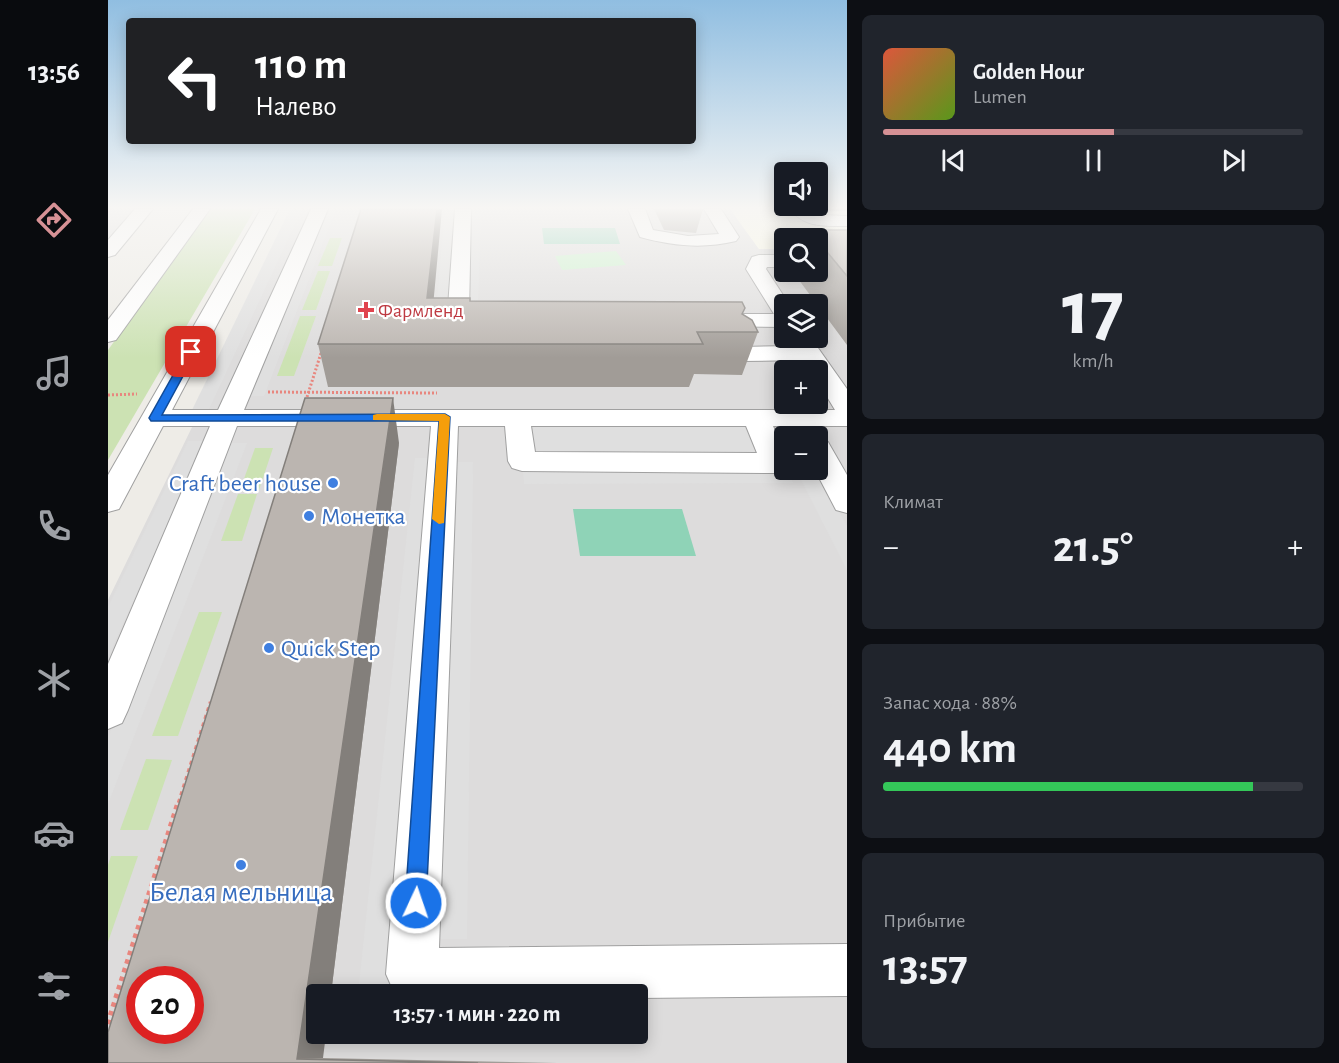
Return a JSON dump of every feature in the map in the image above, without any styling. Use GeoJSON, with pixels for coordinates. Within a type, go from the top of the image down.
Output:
{"type":"FeatureCollection","features":[{"type":"Feature","properties":{"kind":"street"},"geometry":{"type":"LineString","coordinates":[[108,335],[165,259]]}},
{"type":"Feature","properties":{"kind":"street"},"geometry":{"type":"LineString","coordinates":[[108,501],[243,259]]}},
{"type":"Feature","properties":{"kind":"street"},"geometry":{"type":"LineString","coordinates":[[108,710],[227,418],[298,259]]}},
{"type":"Feature","properties":{"kind":"street"},"geometry":{"type":"LineString","coordinates":[[461,259],[458,321],[493,321]]}},
{"type":"Feature","properties":{"kind":"street"},"geometry":{"type":"LineString","coordinates":[[774,261],[759,261],[756,269],[774,298]]}},
{"type":"Feature","properties":{"kind":"street"},"geometry":{"type":"LineString","coordinates":[[691,321],[774,321]]}},
{"type":"Feature","properties":{"kind":"street"},"geometry":{"type":"LineString","coordinates":[[741,354],[789,348]]}},
{"type":"Feature","properties":{"kind":"street"},"geometry":{"type":"LineString","coordinates":[[806,348],[847,408]]}},
{"type":"Feature","properties":{"kind":"street"},"geometry":{"type":"LineString","coordinates":[[445,417],[412,974],[847,970]]}},
{"type":"Feature","properties":{"kind":"street"},"geometry":{"type":"LineString","coordinates":[[517,417],[522,461],[774,463],[756,418]]}},
{"type":"Feature","properties":{"kind":"street"},"geometry":{"type":"LineString","coordinates":[[155,418],[756,418],[800,426]]}},
{"type":"Feature","properties":{"kind":"street"},"geometry":{"type":"LineString","coordinates":[[811,426],[847,418]]}},
{"type":"Feature","properties":{"kind":"street"},"geometry":{"type":"LineString","coordinates":[[828,467],[847,502]]}},
{"type":"Feature","properties":{"kind":"path"},"geometry":{"type":"LineString","coordinates":[[301,417],[323,347]]}},
{"type":"Feature","properties":{"kind":"path"},"geometry":{"type":"LineString","coordinates":[[108,1024],[212,698]]}},
{"type":"Feature","properties":{"kind":"shaded area"},"geometry":{"type":"Polygon","coordinates":[[[266,259],[279,259],[209,409],[192,410],[266,259]]]}},
{"type":"Feature","properties":{"kind":"shaded area"},"geometry":{"type":"Polygon","coordinates":[[[274,259],[774,259],[774,282],[828,282],[828,264],[835,259],[847,259],[847,1063],[108,1063],[108,600],[274,259]]]}},
{"type":"Feature","properties":{"kind":"shaded area"},"geometry":{"type":"Polygon","coordinates":[[[304,259],[317,259],[264,396],[247,396],[304,259]]]}},
{"type":"Feature","properties":{"kind":"shaded area"},"geometry":{"type":"Polygon","coordinates":[[[441,259],[450,259],[446,325],[435,325],[441,259]]]}},
{"type":"Feature","properties":{"kind":"shaded area"},"geometry":{"type":"Polygon","coordinates":[[[467,259],[480,259],[478,305],[464,305],[467,259]]]}},
{"type":"Feature","properties":{"kind":"shaded area"},"geometry":{"type":"Polygon","coordinates":[[[764,425],[774,445],[774,480],[792,480],[793,483],[524,484],[520,426],[764,425]]]}},
{"type":"Feature","properties":{"kind":"shaded area"},"geometry":{"type":"Polygon","coordinates":[[[188,441],[206,441],[108,657],[108,607],[188,441]]]}},
{"type":"Feature","properties":{"kind":"shaded area"},"geometry":{"type":"Polygon","coordinates":[[[230,443],[247,443],[108,804],[108,737],[230,443]]]}},
{"type":"Feature","properties":{"kind":"shaded area"},"geometry":{"type":"Polygon","coordinates":[[[415,458],[435,458],[397,984],[359,984],[415,458]]]}},
{"type":"Feature","properties":{"kind":"shaded area"},"geometry":{"type":"Polygon","coordinates":[[[453,462],[473,462],[467,939],[431,939],[453,462]]]}},
{"type":"Feature","properties":{"kind":"shaded area"},"geometry":{"type":"Polygon","coordinates":[[[801,480],[822,480],[847,526],[847,570],[801,480]]]}},
{"type":"Feature","properties":{"kind":"green space"},"geometry":{"type":"Polygon","coordinates":[[[174,259],[226,259],[108,460],[108,350],[174,259]]]}},
{"type":"Feature","properties":{"kind":"green space"},"geometry":{"type":"Polygon","coordinates":[[[321,259],[335,259],[332,266],[318,266],[321,259]]]}},
{"type":"Feature","properties":{"kind":"green space"},"geometry":{"type":"Polygon","coordinates":[[[556,259],[621,259],[626,265],[562,270],[556,259]]]}},
{"type":"Feature","properties":{"kind":"green space"},"geometry":{"type":"Polygon","coordinates":[[[318,271],[330,271],[316,310],[302,310],[318,271]]]}},
{"type":"Feature","properties":{"kind":"green space"},"geometry":{"type":"Polygon","coordinates":[[[300,316],[316,316],[294,376],[277,376],[300,316]]]}},
{"type":"Feature","properties":{"kind":"green space"},"geometry":{"type":"Polygon","coordinates":[[[255,448],[273,448],[259,490],[240,490],[255,448]]]}},
{"type":"Feature","properties":{"kind":"green space"},"geometry":{"type":"Polygon","coordinates":[[[238,494],[257,494],[242,541],[221,541],[238,494]]]}},
{"type":"Feature","properties":{"kind":"green space"},"geometry":{"type":"Polygon","coordinates":[[[573,509],[682,509],[696,556],[580,556],[573,509]]]}},
{"type":"Feature","properties":{"kind":"green space"},"geometry":{"type":"Polygon","coordinates":[[[199,612],[222,612],[178,736],[152,736],[199,612]]]}},
{"type":"Feature","properties":{"kind":"green space"},"geometry":{"type":"Polygon","coordinates":[[[146,759],[172,760],[148,830],[120,830],[146,759]]]}},
{"type":"Feature","properties":{"kind":"green space"},"geometry":{"type":"Polygon","coordinates":[[[111,856],[138,856],[108,942],[108,865],[111,856]]]}},
{"type":"Feature","properties":{"kind":"building"},"geometry":{"type":"Polygon","coordinates":[[[345,259],[431,259],[427,298],[470,298],[470,301],[742,302],[745,308],[742,314],[752,320],[758,332],[697,332],[703,344],[318,344],[345,259]]]}},
{"type":"Feature","properties":{"kind":"building"},"geometry":{"type":"Polygon","coordinates":[[[833,259],[847,259],[847,276],[833,259]]]}},
{"type":"Feature","properties":{"kind":"building"},"geometry":{"type":"Polygon","coordinates":[[[305,398],[393,398],[308,984],[306,984],[297,1059],[478,1063],[108,1063],[108,1032],[126,974],[126,1044],[204,1044],[204,966],[129,966],[305,398]]]}},
{"type":"Feature","properties":{"kind":"slow traffic"},"geometry":{"type":"LineString","coordinates":[[377,417],[445,417],[439,519]]}},
{"type":"Feature","properties":{"kind":"place","name":"Фармленд"},"geometry":{"type":"Point","coordinates":[366,310]}},
{"type":"Feature","properties":{"kind":"place","name":"Craft beer house"},"geometry":{"type":"Point","coordinates":[333,483]}},
{"type":"Feature","properties":{"kind":"place","name":"Монетка"},"geometry":{"type":"Point","coordinates":[309,516]}},
{"type":"Feature","properties":{"kind":"place","name":"Quick Step"},"geometry":{"type":"Point","coordinates":[269,648]}},
{"type":"Feature","properties":{"kind":"place","name":"Белая мельница"},"geometry":{"type":"Point","coordinates":[241,865]}},
{"type":"Feature","properties":{"kind":"route"},"geometry":{"type":"LineString","coordinates":[[191,352],[155,418],[445,417],[416,903]]}}]}
